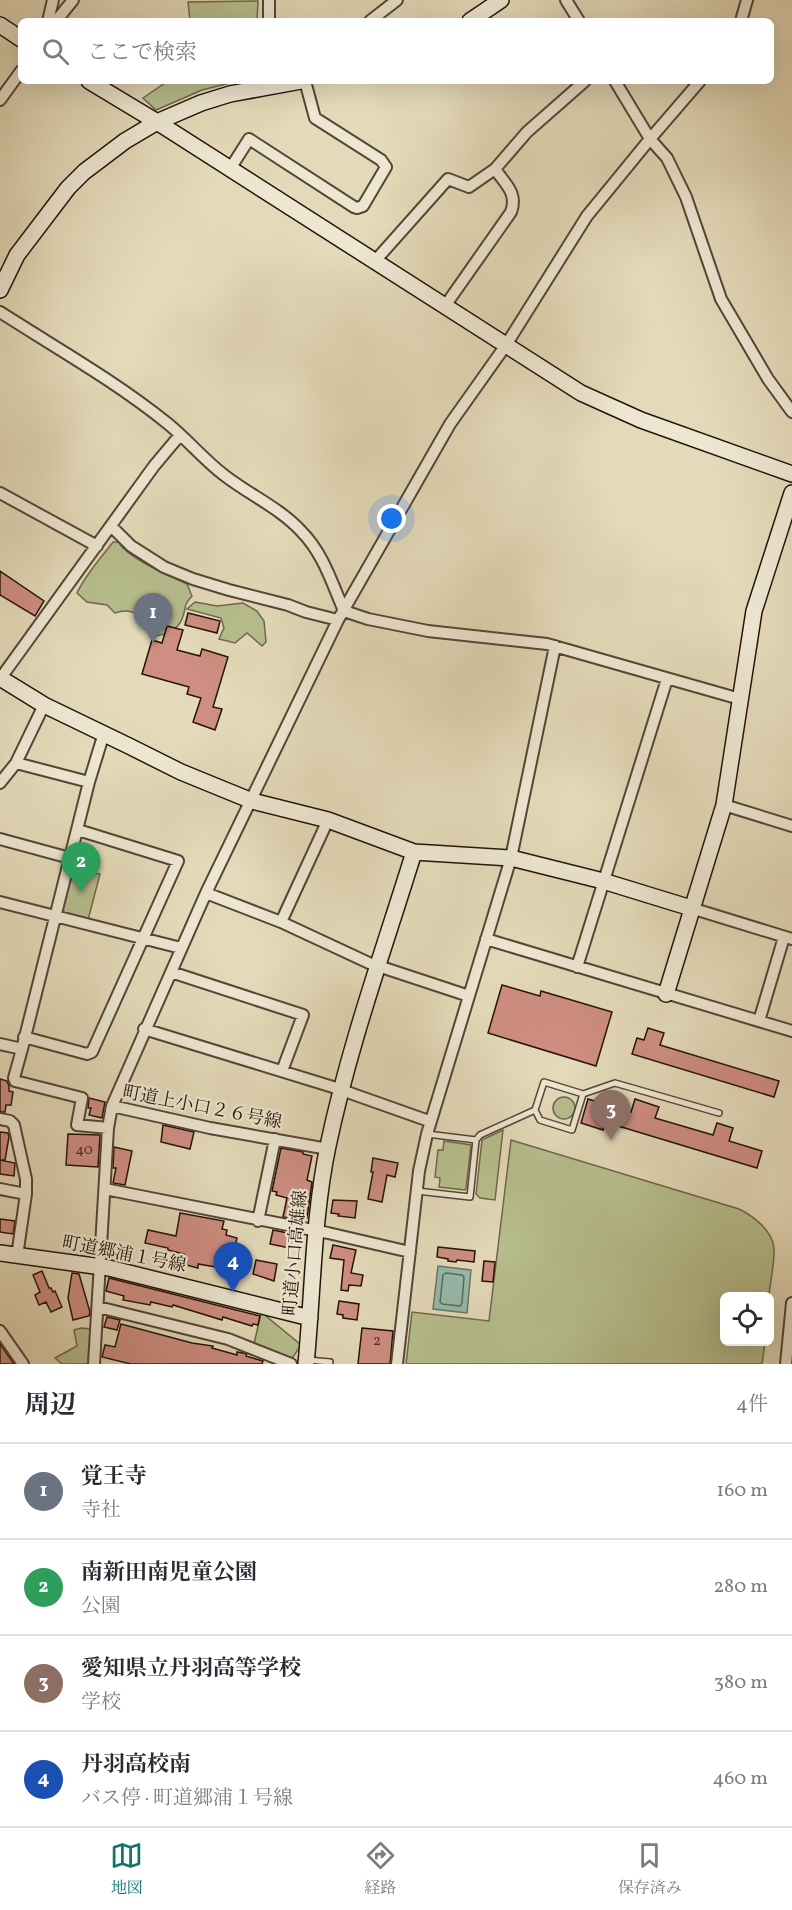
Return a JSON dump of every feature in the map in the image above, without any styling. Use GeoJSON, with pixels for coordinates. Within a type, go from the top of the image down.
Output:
{"type":"FeatureCollection","features":[{"type":"Feature","properties":{"kind":"street"},"geometry":{"type":"LineString","coordinates":[[49,18],[53,0]]}},
{"type":"Feature","properties":{"kind":"street"},"geometry":{"type":"LineString","coordinates":[[58,18],[73,0]]}},
{"type":"Feature","properties":{"kind":"street"},"geometry":{"type":"LineString","coordinates":[[269,0],[269,18]]}},
{"type":"Feature","properties":{"kind":"street"},"geometry":{"type":"LineString","coordinates":[[373,18],[398,0]]}},
{"type":"Feature","properties":{"kind":"street"},"geometry":{"type":"LineString","coordinates":[[474,18],[501,0]]}},
{"type":"Feature","properties":{"kind":"street"},"geometry":{"type":"LineString","coordinates":[[566,0],[577,18]]}},
{"type":"Feature","properties":{"kind":"street"},"geometry":{"type":"LineString","coordinates":[[742,18],[747,0]]}},
{"type":"Feature","properties":{"kind":"street"},"geometry":{"type":"LineString","coordinates":[[0,25],[18,37]]}},
{"type":"Feature","properties":{"kind":"street"},"geometry":{"type":"LineString","coordinates":[[0,100],[18,75]]}},
{"type":"Feature","properties":{"kind":"street"},"geometry":{"type":"LineString","coordinates":[[94,84],[230,168],[581,393],[604,405],[666,430],[792,474]]}},
{"type":"Feature","properties":{"kind":"street"},"geometry":{"type":"LineString","coordinates":[[0,290],[16,255],[68,188],[84,172],[117,147],[157,122],[220,97],[268,84]]}},
{"type":"Feature","properties":{"kind":"street"},"geometry":{"type":"LineString","coordinates":[[230,168],[249,139],[354,207],[363,206],[386,167],[381,159],[315,118],[304,84]]}},
{"type":"Feature","properties":{"kind":"street"},"geometry":{"type":"LineString","coordinates":[[375,261],[448,179],[469,187],[495,169],[526,132],[582,84]]}},
{"type":"Feature","properties":{"kind":"street"},"geometry":{"type":"LineString","coordinates":[[617,84],[650,139],[667,158],[686,197],[721,299],[768,379],[792,412]]}},
{"type":"Feature","properties":{"kind":"street"},"geometry":{"type":"LineString","coordinates":[[112,1106],[144,1029],[206,893],[341,615],[450,424],[506,345],[587,216],[697,84]]}},
{"type":"Feature","properties":{"kind":"street"},"geometry":{"type":"LineString","coordinates":[[445,306],[514,205],[514,195],[495,169]]}},
{"type":"Feature","properties":{"kind":"street"},"geometry":{"type":"LineString","coordinates":[[0,312],[133,397],[168,424],[225,476],[269,505],[301,531],[323,561],[341,615]]}},
{"type":"Feature","properties":{"kind":"street"},"geometry":{"type":"LineString","coordinates":[[180,435],[154,466],[0,678],[45,705],[181,772],[252,801],[328,820],[414,852],[511,858],[603,881],[788,938],[759,1021]]}},
{"type":"Feature","properties":{"kind":"street"},"geometry":{"type":"LineString","coordinates":[[0,493],[97,546]]}},
{"type":"Feature","properties":{"kind":"street"},"geometry":{"type":"LineString","coordinates":[[666,994],[724,805],[754,611],[792,493]]}},
{"type":"Feature","properties":{"kind":"street"},"geometry":{"type":"LineString","coordinates":[[111,526],[130,546],[164,567],[193,579],[306,612],[368,619],[428,631],[547,644],[740,699]]}},
{"type":"Feature","properties":{"kind":"street"},"geometry":{"type":"LineString","coordinates":[[397,1364],[417,1191],[429,1121],[511,858],[555,646]]}},
{"type":"Feature","properties":{"kind":"street"},"geometry":{"type":"LineString","coordinates":[[577,966],[667,679]]}},
{"type":"Feature","properties":{"kind":"street"},"geometry":{"type":"LineString","coordinates":[[0,783],[16,763],[45,705]]}},
{"type":"Feature","properties":{"kind":"street"},"geometry":{"type":"LineString","coordinates":[[104,733],[89,782],[14,1078],[15,1081],[82,1098],[77,1125],[108,1128]]}},
{"type":"Feature","properties":{"kind":"street"},"geometry":{"type":"LineString","coordinates":[[16,763],[89,782]]}},
{"type":"Feature","properties":{"kind":"street"},"geometry":{"type":"LineString","coordinates":[[724,805],[792,826]]}},
{"type":"Feature","properties":{"kind":"street"},"geometry":{"type":"LineString","coordinates":[[281,922],[328,820]]}},
{"type":"Feature","properties":{"kind":"street"},"geometry":{"type":"LineString","coordinates":[[24,1037],[87,1054],[92,1052],[178,861],[78,831]]}},
{"type":"Feature","properties":{"kind":"street"},"geometry":{"type":"LineString","coordinates":[[0,839],[70,858]]}},
{"type":"Feature","properties":{"kind":"street","name":"町道小口高雄線"},"geometry":{"type":"LineString","coordinates":[[306,1362],[317,1232],[328,1148],[341,1090],[414,852]]}},
{"type":"Feature","properties":{"kind":"street"},"geometry":{"type":"LineString","coordinates":[[206,893],[281,922],[378,966],[469,996]]}},
{"type":"Feature","properties":{"kind":"street"},"geometry":{"type":"LineString","coordinates":[[0,902],[181,948]]}},
{"type":"Feature","properties":{"kind":"street"},"geometry":{"type":"LineString","coordinates":[[486,939],[792,1031]]}},
{"type":"Feature","properties":{"kind":"street"},"geometry":{"type":"LineString","coordinates":[[171,972],[303,1015],[282,1071]]}},
{"type":"Feature","properties":{"kind":"street"},"geometry":{"type":"LineString","coordinates":[[144,1029],[341,1090],[429,1121]]}},
{"type":"Feature","properties":{"kind":"street"},"geometry":{"type":"LineString","coordinates":[[0,1044],[22,1049]]}},
{"type":"Feature","properties":{"kind":"street","name":"町道上小口２６号線"},"geometry":{"type":"LineString","coordinates":[[94,1364],[108,1128],[112,1106],[210,1128],[328,1148]]}},
{"type":"Feature","properties":{"kind":"street"},"geometry":{"type":"LineString","coordinates":[[0,1119],[10,1121],[14,1125],[24,1168],[26,1194],[16,1256]]}},
{"type":"Feature","properties":{"kind":"street"},"geometry":{"type":"LineString","coordinates":[[258,1221],[275,1139]]}},
{"type":"Feature","properties":{"kind":"street"},"geometry":{"type":"LineString","coordinates":[[0,1189],[26,1194]]}},
{"type":"Feature","properties":{"kind":"street"},"geometry":{"type":"LineString","coordinates":[[105,1189],[410,1252]]}},
{"type":"Feature","properties":{"kind":"street","name":"町道郷浦１号線"},"geometry":{"type":"LineString","coordinates":[[0,1253],[101,1267],[310,1318]]}},
{"type":"Feature","properties":{"kind":"street"},"geometry":{"type":"LineString","coordinates":[[786,1364],[792,1303]]}},
{"type":"Feature","properties":{"kind":"street"},"geometry":{"type":"LineString","coordinates":[[98,1307],[228,1339],[262,1359],[291,1364]]}},
{"type":"Feature","properties":{"kind":"street"},"geometry":{"type":"LineString","coordinates":[[0,1331],[23,1364]]}},
{"type":"Feature","properties":{"kind":"lane"},"geometry":{"type":"LineString","coordinates":[[583,1094],[572,1130],[540,1120],[535,1110],[544,1082],[583,1094],[615,1083],[719,1113]]}},
{"type":"Feature","properties":{"kind":"lane"},"geometry":{"type":"LineString","coordinates":[[417,1191],[470,1197],[476,1140],[480,1135],[535,1110]]}},
{"type":"Feature","properties":{"kind":"lane"},"geometry":{"type":"LineString","coordinates":[[427,1134],[476,1140]]}},
{"type":"Feature","properties":{"kind":"lane"},"geometry":{"type":"LineString","coordinates":[[306,1362],[330,1362]]}},
{"type":"Feature","properties":{"kind":"shaded area"},"geometry":{"type":"Polygon","coordinates":[[[258,1],[257,18],[190,18],[188,2],[258,1]]]}},
{"type":"Feature","properties":{"kind":"shaded area"},"geometry":{"type":"Polygon","coordinates":[[[164,84],[226,84],[202,90],[156,110],[143,98],[164,84]]]}},
{"type":"Feature","properties":{"kind":"shaded area"},"geometry":{"type":"Polygon","coordinates":[[[113,542],[118,542],[132,555],[150,566],[187,584],[192,596],[186,605],[180,623],[174,629],[165,634],[152,636],[147,624],[134,613],[122,611],[115,613],[107,605],[87,602],[77,593],[113,542]]]}},
{"type":"Feature","properties":{"kind":"shaded area"},"geometry":{"type":"Polygon","coordinates":[[[195,602],[217,606],[243,603],[257,611],[264,621],[266,642],[262,646],[247,633],[235,643],[219,639],[224,628],[221,618],[187,609],[195,602]]]}},
{"type":"Feature","properties":{"kind":"shaded area"},"geometry":{"type":"Polygon","coordinates":[[[72,868],[100,874],[88,920],[66,914],[62,909],[72,868]]]}},
{"type":"Feature","properties":{"kind":"shaded area"},"geometry":{"type":"Polygon","coordinates":[[[564,1097],[572,1100],[575,1108],[572,1116],[564,1119],[556,1116],[553,1108],[556,1100],[564,1097]]]}},
{"type":"Feature","properties":{"kind":"shaded area"},"geometry":{"type":"Polygon","coordinates":[[[503,1130],[495,1200],[480,1198],[476,1194],[482,1140],[503,1130]]]}},
{"type":"Feature","properties":{"kind":"shaded area"},"geometry":{"type":"Polygon","coordinates":[[[511,1140],[739,1209],[761,1224],[770,1235],[774,1248],[770,1292],[720,1292],[720,1346],[764,1346],[762,1364],[406,1364],[412,1312],[489,1321],[511,1140]]]}},
{"type":"Feature","properties":{"kind":"shaded area"},"geometry":{"type":"Polygon","coordinates":[[[444,1141],[471,1145],[465,1190],[439,1187],[440,1178],[435,1177],[438,1150],[443,1150],[444,1141]]]}},
{"type":"Feature","properties":{"kind":"shaded area"},"geometry":{"type":"Polygon","coordinates":[[[261,1313],[267,1314],[266,1316],[301,1345],[291,1360],[254,1344],[261,1313]]]}},
{"type":"Feature","properties":{"kind":"shaded area"},"geometry":{"type":"Polygon","coordinates":[[[91,1329],[88,1364],[62,1364],[55,1358],[77,1346],[74,1330],[91,1329]]]}},
{"type":"Feature","properties":{"kind":"water"},"geometry":{"type":"Polygon","coordinates":[[[438,1266],[471,1270],[467,1313],[433,1309],[438,1266]]]}},
{"type":"Feature","properties":{"kind":"building"},"geometry":{"type":"Polygon","coordinates":[[[0,571],[44,601],[35,616],[0,595],[0,571]]]}},
{"type":"Feature","properties":{"kind":"building"},"geometry":{"type":"Polygon","coordinates":[[[188,613],[220,621],[217,633],[185,625],[188,613]]]}},
{"type":"Feature","properties":{"kind":"building"},"geometry":{"type":"Polygon","coordinates":[[[167,626],[183,630],[177,650],[200,656],[202,649],[228,657],[213,707],[222,709],[215,730],[193,722],[201,698],[187,694],[189,687],[142,674],[152,640],[162,643],[167,626]]]}},
{"type":"Feature","properties":{"kind":"building"},"geometry":{"type":"Polygon","coordinates":[[[502,985],[540,996],[541,991],[612,1012],[596,1066],[488,1033],[502,985]]]}},
{"type":"Feature","properties":{"kind":"building"},"geometry":{"type":"Polygon","coordinates":[[[648,1028],[664,1033],[660,1045],[779,1081],[774,1097],[632,1054],[637,1038],[644,1040],[648,1028]]]}},
{"type":"Feature","properties":{"kind":"building"},"geometry":{"type":"Polygon","coordinates":[[[0,1079],[7,1081],[9,1091],[13,1092],[11,1105],[6,1105],[5,1112],[0,1112],[0,1079]]]}},
{"type":"Feature","properties":{"kind":"building"},"geometry":{"type":"Polygon","coordinates":[[[89,1098],[105,1102],[102,1118],[89,1115],[91,1108],[88,1108],[89,1098]]]}},
{"type":"Feature","properties":{"kind":"building"},"geometry":{"type":"Polygon","coordinates":[[[588,1099],[631,1112],[635,1099],[659,1107],[655,1118],[713,1135],[717,1123],[733,1128],[729,1141],[762,1151],[757,1168],[605,1122],[603,1130],[581,1123],[588,1099]]]}},
{"type":"Feature","properties":{"kind":"building"},"geometry":{"type":"Polygon","coordinates":[[[163,1125],[194,1132],[190,1149],[161,1142],[163,1125]]]}},
{"type":"Feature","properties":{"kind":"building"},"geometry":{"type":"Polygon","coordinates":[[[0,1132],[8,1133],[9,1137],[5,1160],[0,1160],[0,1132]]]}},
{"type":"Feature","properties":{"kind":"building"},"geometry":{"type":"Polygon","coordinates":[[[68,1134],[100,1135],[98,1167],[66,1165],[68,1134]]]}},
{"type":"Feature","properties":{"kind":"building"},"geometry":{"type":"Polygon","coordinates":[[[114,1147],[132,1151],[125,1185],[113,1183],[116,1168],[113,1168],[114,1147]]]}},
{"type":"Feature","properties":{"kind":"building"},"geometry":{"type":"Polygon","coordinates":[[[281,1148],[312,1156],[307,1180],[312,1182],[307,1218],[304,1221],[283,1217],[287,1198],[276,1195],[277,1192],[272,1191],[281,1148]]]}},
{"type":"Feature","properties":{"kind":"building"},"geometry":{"type":"Polygon","coordinates":[[[373,1158],[398,1163],[395,1177],[387,1175],[382,1202],[368,1199],[373,1158]]]}},
{"type":"Feature","properties":{"kind":"building"},"geometry":{"type":"Polygon","coordinates":[[[0,1160],[15,1163],[14,1176],[0,1174],[0,1160]]]}},
{"type":"Feature","properties":{"kind":"building"},"geometry":{"type":"Polygon","coordinates":[[[333,1200],[357,1201],[355,1218],[331,1213],[333,1200]]]}},
{"type":"Feature","properties":{"kind":"building"},"geometry":{"type":"Polygon","coordinates":[[[180,1213],[224,1221],[222,1229],[227,1230],[226,1235],[237,1238],[233,1255],[238,1258],[234,1277],[220,1274],[222,1268],[198,1264],[198,1268],[182,1264],[184,1254],[145,1243],[148,1230],[176,1236],[180,1213]]]}},
{"type":"Feature","properties":{"kind":"building"},"geometry":{"type":"Polygon","coordinates":[[[0,1219],[15,1221],[13,1234],[0,1232],[0,1219]]]}},
{"type":"Feature","properties":{"kind":"building"},"geometry":{"type":"Polygon","coordinates":[[[273,1230],[298,1235],[295,1249],[270,1244],[273,1230]]]}},
{"type":"Feature","properties":{"kind":"building"},"geometry":{"type":"Polygon","coordinates":[[[333,1245],[356,1250],[351,1273],[363,1275],[361,1286],[349,1285],[348,1291],[341,1290],[344,1260],[330,1258],[333,1245]]]}},
{"type":"Feature","properties":{"kind":"building"},"geometry":{"type":"Polygon","coordinates":[[[438,1247],[475,1251],[474,1262],[448,1261],[448,1259],[437,1257],[438,1247]]]}},
{"type":"Feature","properties":{"kind":"building"},"geometry":{"type":"Polygon","coordinates":[[[256,1260],[277,1264],[274,1281],[253,1274],[256,1260]]]}},
{"type":"Feature","properties":{"kind":"building"},"geometry":{"type":"Polygon","coordinates":[[[484,1261],[495,1262],[493,1282],[482,1281],[484,1261]]]}},
{"type":"Feature","properties":{"kind":"building"},"geometry":{"type":"Polygon","coordinates":[[[42,1271],[49,1288],[55,1291],[62,1307],[51,1312],[46,1302],[39,1305],[35,1295],[40,1292],[33,1275],[42,1271]]]}},
{"type":"Feature","properties":{"kind":"building"},"geometry":{"type":"Polygon","coordinates":[[[72,1273],[79,1274],[90,1312],[89,1316],[73,1320],[68,1298],[72,1273]]]}},
{"type":"Feature","properties":{"kind":"building"},"geometry":{"type":"Polygon","coordinates":[[[109,1278],[260,1316],[258,1325],[253,1324],[252,1326],[223,1317],[222,1320],[173,1305],[172,1307],[151,1302],[150,1305],[123,1300],[124,1296],[106,1291],[109,1278]]]}},
{"type":"Feature","properties":{"kind":"building"},"geometry":{"type":"Polygon","coordinates":[[[339,1301],[359,1304],[357,1320],[343,1318],[343,1315],[337,1314],[339,1301]]]}},
{"type":"Feature","properties":{"kind":"building"},"geometry":{"type":"Polygon","coordinates":[[[107,1317],[120,1320],[117,1330],[104,1327],[107,1317]]]}},
{"type":"Feature","properties":{"kind":"building"},"geometry":{"type":"Polygon","coordinates":[[[121,1324],[192,1343],[213,1346],[212,1348],[237,1355],[237,1352],[247,1354],[246,1356],[263,1361],[262,1364],[131,1364],[102,1357],[105,1345],[115,1347],[121,1324]]]}},
{"type":"Feature","properties":{"kind":"building"},"geometry":{"type":"Polygon","coordinates":[[[362,1328],[393,1331],[390,1364],[358,1364],[362,1328]]]}},
{"type":"Feature","properties":{"kind":"building"},"geometry":{"type":"Polygon","coordinates":[[[0,1344],[14,1364],[0,1364],[0,1344]]]}},
{"type":"Feature","properties":{"kind":"place","name":"覚王寺"},"geometry":{"type":"Point","coordinates":[153,643]}},
{"type":"Feature","properties":{"kind":"place","name":"南新田南児童公園"},"geometry":{"type":"Point","coordinates":[81,892]}},
{"type":"Feature","properties":{"kind":"place","name":"愛知県立丹羽高等学校"},"geometry":{"type":"Point","coordinates":[611,1140]}},
{"type":"Feature","properties":{"kind":"place","name":"丹羽高校南"},"geometry":{"type":"Point","coordinates":[233,1292]}}]}
